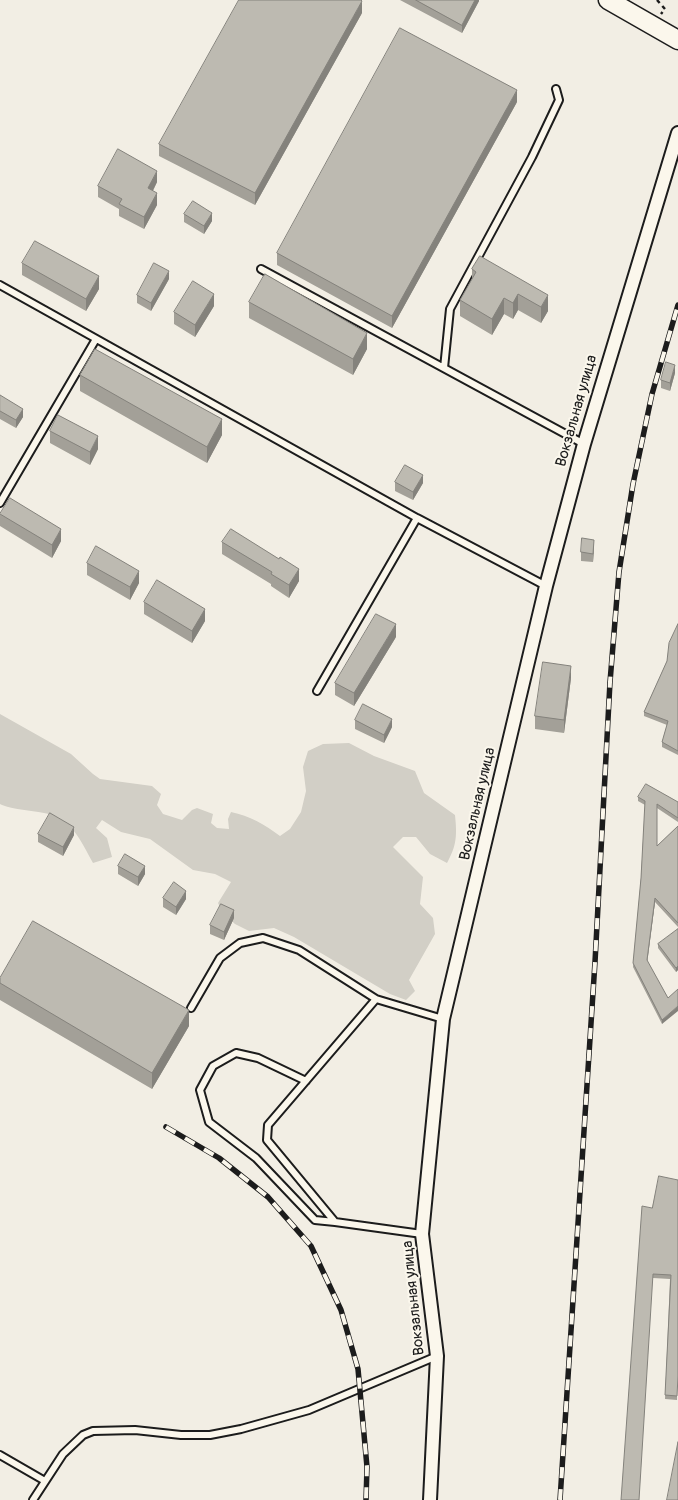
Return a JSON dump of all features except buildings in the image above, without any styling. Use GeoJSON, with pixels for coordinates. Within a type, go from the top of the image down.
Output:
{"type":"FeatureCollection","features":[{"type":"Feature","properties":{"kind":"street"},"geometry":{"type":"LineString","coordinates":[[608,0],[678,40]]}},
{"type":"Feature","properties":{"kind":"street","name":"Вокзальная улица"},"geometry":{"type":"LineString","coordinates":[[430,1500],[437,1356],[422,1234],[444,1019],[546,586],[584,444],[678,133]]}},
{"type":"Feature","properties":{"kind":"lane"},"geometry":{"type":"LineString","coordinates":[[444,368],[450,310],[532,157],[559,100],[556,89]]}},
{"type":"Feature","properties":{"kind":"lane"},"geometry":{"type":"LineString","coordinates":[[261,269],[584,444]]}},
{"type":"Feature","properties":{"kind":"lane"},"geometry":{"type":"LineString","coordinates":[[0,285],[417,518],[546,586]]}},
{"type":"Feature","properties":{"kind":"lane"},"geometry":{"type":"LineString","coordinates":[[0,503],[96,339]]}},
{"type":"Feature","properties":{"kind":"lane"},"geometry":{"type":"LineString","coordinates":[[317,691],[417,518]]}},
{"type":"Feature","properties":{"kind":"lane"},"geometry":{"type":"LineString","coordinates":[[191,1008],[220,958],[240,943],[262,938],[299,950],[376,999],[444,1019]]}},
{"type":"Feature","properties":{"kind":"lane"},"geometry":{"type":"LineString","coordinates":[[335,1222],[267,1140],[268,1125],[376,999]]}},
{"type":"Feature","properties":{"kind":"lane"},"geometry":{"type":"LineString","coordinates":[[306,1082],[258,1058],[236,1053],[212,1066],[200,1090],[209,1122],[256,1158],[315,1220],[422,1234]]}},
{"type":"Feature","properties":{"kind":"lane"},"geometry":{"type":"LineString","coordinates":[[33,1500],[63,1454],[83,1435],[93,1431],[135,1430],[210,1435],[241,1429],[310,1410],[437,1356]]}},
{"type":"Feature","properties":{"kind":"lane"},"geometry":{"type":"LineString","coordinates":[[0,1455],[46,1481]]}},
{"type":"Feature","properties":{"kind":"shaded area"},"geometry":{"type":"Polygon","coordinates":[[[0,714],[71,754],[100,779],[152,786],[161,794],[157,805],[163,814],[182,820],[192,810],[197,808],[213,814],[211,823],[217,828],[229,829],[228,819],[231,812],[257,821],[280,836],[290,829],[301,812],[306,791],[303,767],[308,751],[323,744],[349,743],[374,756],[415,771],[424,793],[455,815],[456,840],[447,863],[430,854],[416,837],[403,837],[393,847],[423,877],[420,904],[433,918],[435,934],[409,980],[415,991],[406,1000],[390,994],[294,937],[274,928],[249,931],[235,924],[223,913],[218,903],[231,882],[215,874],[193,870],[150,839],[121,832],[102,820],[96,828],[107,838],[112,857],[93,863],[74,831],[61,819],[53,815],[0,804],[0,714]]]}},
{"type":"Feature","properties":{"kind":"railway"},"geometry":{"type":"LineString","coordinates":[[560,1500],[595,962],[610,682],[619,572],[633,484],[652,394],[678,305]]}},
{"type":"Feature","properties":{"kind":"railway"},"geometry":{"type":"LineString","coordinates":[[166,1127],[219,1158],[268,1197],[311,1246],[341,1310],[358,1369],[367,1467],[366,1500]]}}]}
